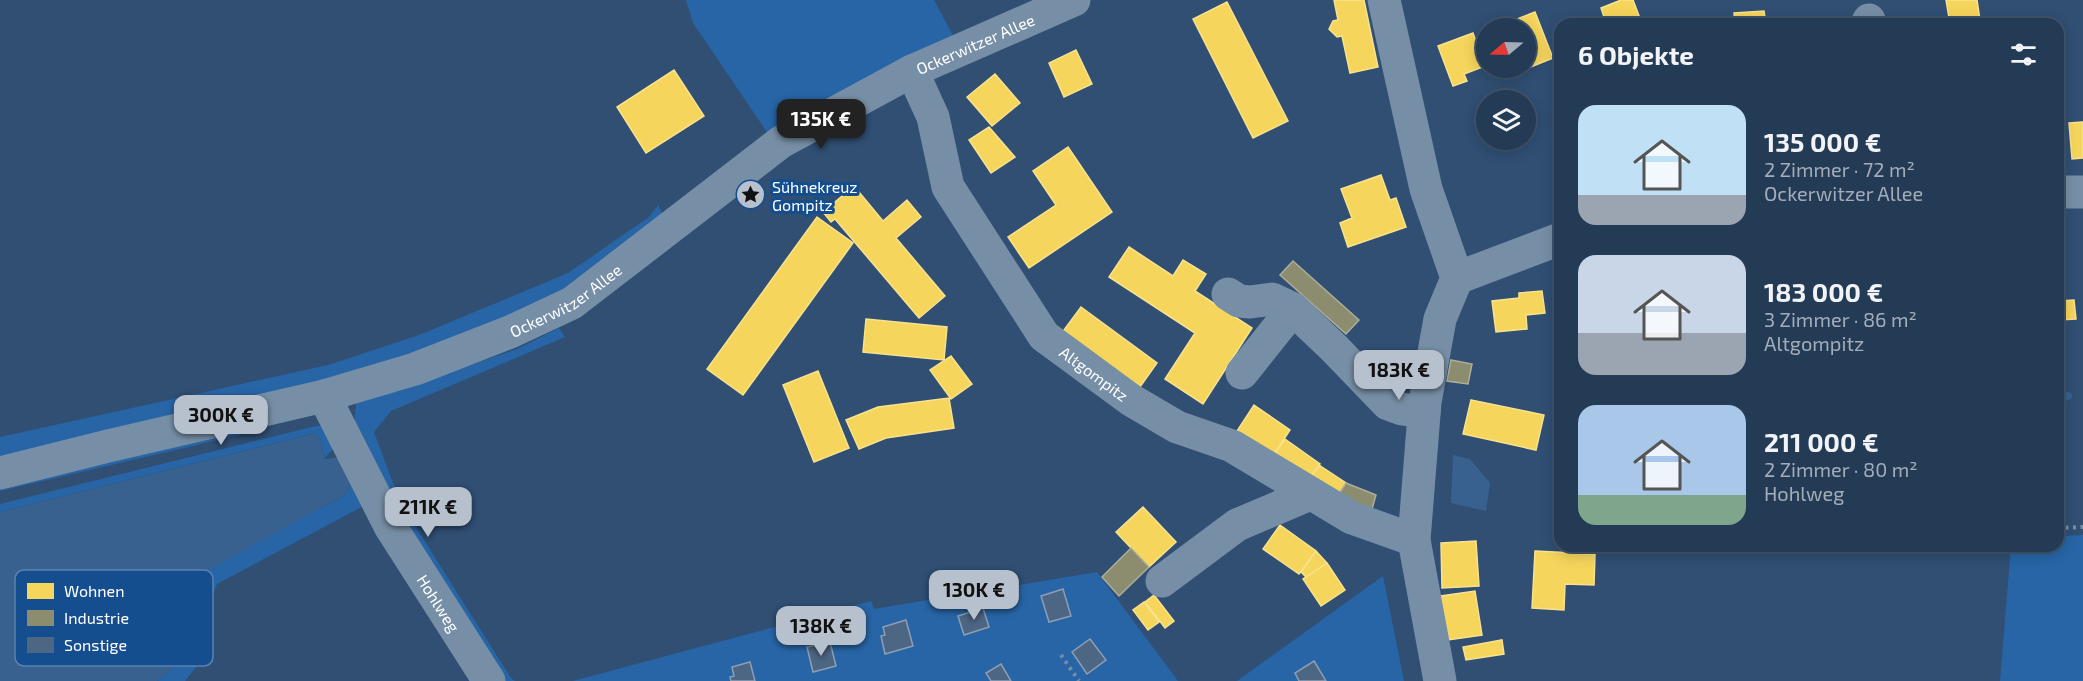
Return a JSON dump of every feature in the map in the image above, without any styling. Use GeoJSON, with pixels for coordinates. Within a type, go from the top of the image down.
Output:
{"type":"FeatureCollection","features":[{"type":"Feature","properties":{"kind":"street","name":"Ockerwitzer Allee"},"geometry":{"type":"LineString","coordinates":[[0,473],[324,396],[416,369],[510,332],[572,303],[781,142],[912,71],[1074,0]]}},
{"type":"Feature","properties":{"kind":"street"},"geometry":{"type":"LineString","coordinates":[[1384,0],[1426,189],[1456,278],[1440,319],[1424,412],[1414,540],[1440,681]]}},
{"type":"Feature","properties":{"kind":"street","name":"Altgompitz"},"geometry":{"type":"LineString","coordinates":[[912,71],[933,117],[948,187],[1044,336],[1131,400],[1177,427],[1232,446],[1352,518],[1414,540]]}},
{"type":"Feature","properties":{"kind":"street"},"geometry":{"type":"LineString","coordinates":[[2064,192],[2083,192]]}},
{"type":"Feature","properties":{"kind":"street"},"geometry":{"type":"LineString","coordinates":[[1456,278],[1554,241]]}},
{"type":"Feature","properties":{"kind":"street"},"geometry":{"type":"LineString","coordinates":[[1228,294],[1239,301],[1272,299],[1293,309],[1388,404],[1402,409],[1424,412]]}},
{"type":"Feature","properties":{"kind":"street"},"geometry":{"type":"LineString","coordinates":[[1242,373],[1293,309]]}},
{"type":"Feature","properties":{"kind":"street","name":"Hohlweg"},"geometry":{"type":"LineString","coordinates":[[324,396],[390,526],[489,681]]}},
{"type":"Feature","properties":{"kind":"street"},"geometry":{"type":"LineString","coordinates":[[1162,581],[1237,525],[1310,494]]}},
{"type":"Feature","properties":{"kind":"path"},"geometry":{"type":"LineString","coordinates":[[2064,528],[2083,527]]}},
{"type":"Feature","properties":{"kind":"path"},"geometry":{"type":"LineString","coordinates":[[1061,655],[1079,681]]}},
{"type":"Feature","properties":{"kind":"shaded area"},"geometry":{"type":"Polygon","coordinates":[[[686,0],[934,0],[955,39],[769,135],[693,23],[686,0]]]}},
{"type":"Feature","properties":{"kind":"shaded area"},"geometry":{"type":"Polygon","coordinates":[[[658,205],[664,217],[569,287],[502,320],[413,356],[314,387],[0,460],[0,437],[328,365],[419,335],[568,273],[649,217],[658,205]]]}},
{"type":"Feature","properties":{"kind":"shaded area"},"geometry":{"type":"Polygon","coordinates":[[[559,328],[565,337],[391,411],[374,432],[400,502],[515,681],[496,681],[354,429],[356,404],[517,349],[559,328]]]}},
{"type":"Feature","properties":{"kind":"shaded area"},"geometry":{"type":"Polygon","coordinates":[[[277,423],[248,433],[0,491],[0,484],[277,423]]]}},
{"type":"Feature","properties":{"kind":"shaded area"},"geometry":{"type":"Polygon","coordinates":[[[316,426],[328,426],[339,442],[324,459],[321,440],[315,433],[0,512],[0,504],[316,426]]]}},
{"type":"Feature","properties":{"kind":"shaded area"},"geometry":{"type":"Polygon","coordinates":[[[316,433],[321,440],[324,459],[343,457],[354,482],[343,496],[207,570],[15,570],[15,666],[174,666],[157,681],[0,681],[0,512],[316,433]]]}},
{"type":"Feature","properties":{"kind":"shaded area"},"geometry":{"type":"Polygon","coordinates":[[[1453,455],[1470,459],[1490,483],[1486,511],[1451,503],[1453,455]]]}},
{"type":"Feature","properties":{"kind":"shaded area"},"geometry":{"type":"Polygon","coordinates":[[[354,482],[371,502],[217,584],[213,594],[213,570],[206,570],[343,496],[354,482]]]}},
{"type":"Feature","properties":{"kind":"shaded area"},"geometry":{"type":"Polygon","coordinates":[[[2083,535],[2083,681],[2000,681],[2011,552],[2064,552],[2064,536],[2083,535]]]}},
{"type":"Feature","properties":{"kind":"shaded area"},"geometry":{"type":"Polygon","coordinates":[[[1097,572],[1178,681],[573,681],[871,601],[874,609],[1097,572]]]}},
{"type":"Feature","properties":{"kind":"shaded area"},"geometry":{"type":"Polygon","coordinates":[[[1383,576],[1404,681],[1237,681],[1383,576]]]}},
{"type":"Feature","properties":{"kind":"shaded area"},"geometry":{"type":"Polygon","coordinates":[[[197,666],[185,681],[157,681],[174,667],[197,666]]]}},
{"type":"Feature","properties":{"kind":"building: Wohnen"},"geometry":{"type":"Polygon","coordinates":[[[1334,0],[1364,0],[1378,67],[1350,73],[1342,36],[1337,37],[1329,29],[1333,21],[1338,20],[1334,0]]]}},
{"type":"Feature","properties":{"kind":"building: Wohnen"},"geometry":{"type":"Polygon","coordinates":[[[1621,0],[1633,0],[1640,18],[1604,18],[1601,8],[1621,0]]]}},
{"type":"Feature","properties":{"kind":"building: Wohnen"},"geometry":{"type":"Polygon","coordinates":[[[1946,0],[1977,0],[1980,18],[1949,18],[1946,0]]]}},
{"type":"Feature","properties":{"kind":"building: Wohnen"},"geometry":{"type":"Polygon","coordinates":[[[1227,2],[1288,121],[1253,138],[1193,19],[1227,2]]]}},
{"type":"Feature","properties":{"kind":"building: Wohnen"},"geometry":{"type":"Polygon","coordinates":[[[1764,11],[1765,18],[1734,18],[1734,13],[1764,11]]]}},
{"type":"Feature","properties":{"kind":"building: Wohnen"},"geometry":{"type":"Polygon","coordinates":[[[1535,12],[1553,58],[1536,65],[1536,18],[1520,18],[1535,12]]]}},
{"type":"Feature","properties":{"kind":"building: Wohnen"},"geometry":{"type":"Polygon","coordinates":[[[1473,33],[1476,41],[1476,69],[1464,74],[1467,81],[1453,86],[1438,46],[1473,33]]]}},
{"type":"Feature","properties":{"kind":"building: Wohnen"},"geometry":{"type":"Polygon","coordinates":[[[1076,50],[1092,84],[1064,97],[1049,63],[1076,50]]]}},
{"type":"Feature","properties":{"kind":"building: Wohnen"},"geometry":{"type":"Polygon","coordinates":[[[674,70],[704,116],[646,153],[617,107],[674,70]]]}},
{"type":"Feature","properties":{"kind":"building: Wohnen"},"geometry":{"type":"Polygon","coordinates":[[[995,74],[1020,103],[992,126],[967,97],[995,74]]]}},
{"type":"Feature","properties":{"kind":"building: Wohnen"},"geometry":{"type":"Polygon","coordinates":[[[2083,122],[2083,158],[2072,159],[2069,123],[2083,122]]]}},
{"type":"Feature","properties":{"kind":"building: Wohnen"},"geometry":{"type":"Polygon","coordinates":[[[989,127],[1015,157],[991,173],[969,140],[989,127]]]}},
{"type":"Feature","properties":{"kind":"building: Wohnen"},"geometry":{"type":"Polygon","coordinates":[[[1068,147],[1112,212],[1029,268],[1008,237],[1056,205],[1033,171],[1068,147]]]}},
{"type":"Feature","properties":{"kind":"building: Wohnen"},"geometry":{"type":"Polygon","coordinates":[[[1381,175],[1390,200],[1396,198],[1406,227],[1348,247],[1340,223],[1352,218],[1341,189],[1381,175]]]}},
{"type":"Feature","properties":{"kind":"building: Wohnen"},"geometry":{"type":"Polygon","coordinates":[[[854,186],[883,221],[907,200],[921,217],[896,238],[945,296],[919,318],[835,219],[831,222],[823,212],[854,186]]]}},
{"type":"Feature","properties":{"kind":"building: Wohnen"},"geometry":{"type":"Polygon","coordinates":[[[817,217],[853,243],[743,395],[707,369],[817,217]]]}},
{"type":"Feature","properties":{"kind":"building: Wohnen"},"geometry":{"type":"Polygon","coordinates":[[[1129,247],[1173,276],[1183,260],[1206,274],[1195,291],[1252,328],[1203,404],[1165,379],[1195,333],[1109,277],[1129,247]]]}},
{"type":"Feature","properties":{"kind":"building: Wohnen"},"geometry":{"type":"Polygon","coordinates":[[[1542,291],[1545,313],[1526,315],[1527,329],[1496,332],[1492,301],[1519,298],[1519,293],[1542,291]]]}},
{"type":"Feature","properties":{"kind":"building: Wohnen"},"geometry":{"type":"Polygon","coordinates":[[[2074,300],[2076,319],[2064,320],[2064,301],[2074,300]]]}},
{"type":"Feature","properties":{"kind":"building: Wohnen"},"geometry":{"type":"Polygon","coordinates":[[[1081,307],[1157,363],[1135,394],[1058,338],[1081,307]]]}},
{"type":"Feature","properties":{"kind":"building: Wohnen"},"geometry":{"type":"Polygon","coordinates":[[[866,319],[947,327],[944,360],[863,352],[866,319]]]}},
{"type":"Feature","properties":{"kind":"building: Wohnen"},"geometry":{"type":"Polygon","coordinates":[[[951,356],[972,384],[951,399],[930,370],[951,356]]]}},
{"type":"Feature","properties":{"kind":"building: Wohnen"},"geometry":{"type":"Polygon","coordinates":[[[818,371],[849,448],[814,462],[783,385],[818,371]]]}},
{"type":"Feature","properties":{"kind":"building: Wohnen"},"geometry":{"type":"Polygon","coordinates":[[[949,398],[954,428],[886,438],[859,449],[846,420],[878,407],[949,398]]]}},
{"type":"Feature","properties":{"kind":"building: Wohnen"},"geometry":{"type":"Polygon","coordinates":[[[1471,400],[1544,415],[1536,450],[1463,434],[1471,400]]]}},
{"type":"Feature","properties":{"kind":"building: Wohnen"},"geometry":{"type":"Polygon","coordinates":[[[1254,405],[1290,430],[1273,456],[1237,431],[1254,405]]]}},
{"type":"Feature","properties":{"kind":"building: Wohnen"},"geometry":{"type":"Polygon","coordinates":[[[1285,439],[1320,464],[1308,481],[1273,456],[1285,439]]]}},
{"type":"Feature","properties":{"kind":"building: Wohnen"},"geometry":{"type":"Polygon","coordinates":[[[1319,465],[1346,483],[1335,500],[1308,481],[1319,465]]]}},
{"type":"Feature","properties":{"kind":"building: Wohnen"},"geometry":{"type":"Polygon","coordinates":[[[1143,507],[1176,542],[1149,567],[1116,532],[1143,507]]]}},
{"type":"Feature","properties":{"kind":"building: Wohnen"},"geometry":{"type":"Polygon","coordinates":[[[1280,525],[1316,551],[1299,574],[1263,549],[1280,525]]]}},
{"type":"Feature","properties":{"kind":"building: Wohnen"},"geometry":{"type":"Polygon","coordinates":[[[1476,541],[1479,586],[1442,588],[1441,543],[1476,541]]]}},
{"type":"Feature","properties":{"kind":"building: Wohnen"},"geometry":{"type":"Polygon","coordinates":[[[1316,551],[1327,563],[1306,577],[1301,572],[1316,551]]]}},
{"type":"Feature","properties":{"kind":"building: Wohnen"},"geometry":{"type":"Polygon","coordinates":[[[1535,551],[1595,554],[1594,585],[1565,584],[1564,610],[1532,608],[1535,551]]]}},
{"type":"Feature","properties":{"kind":"building: Wohnen"},"geometry":{"type":"Polygon","coordinates":[[[1327,563],[1345,590],[1321,606],[1303,579],[1327,563]]]}},
{"type":"Feature","properties":{"kind":"building: Wohnen"},"geometry":{"type":"Polygon","coordinates":[[[1475,591],[1482,635],[1448,640],[1441,596],[1475,591]]]}},
{"type":"Feature","properties":{"kind":"building: Wohnen"},"geometry":{"type":"Polygon","coordinates":[[[1154,595],[1174,621],[1165,628],[1145,602],[1154,595]]]}},
{"type":"Feature","properties":{"kind":"building: Wohnen"},"geometry":{"type":"Polygon","coordinates":[[[1144,602],[1159,622],[1148,630],[1133,610],[1144,602]]]}},
{"type":"Feature","properties":{"kind":"building: Wohnen"},"geometry":{"type":"Polygon","coordinates":[[[1502,640],[1504,654],[1466,660],[1463,647],[1502,640]]]}},
{"type":"Feature","properties":{"kind":"building: Industrie"},"geometry":{"type":"Polygon","coordinates":[[[1293,261],[1359,320],[1346,334],[1280,275],[1293,261]]]}},
{"type":"Feature","properties":{"kind":"building: Industrie"},"geometry":{"type":"Polygon","coordinates":[[[1451,360],[1472,364],[1468,384],[1447,381],[1451,360]]]}},
{"type":"Feature","properties":{"kind":"building: Industrie"},"geometry":{"type":"Polygon","coordinates":[[[1346,483],[1376,495],[1372,509],[1335,500],[1346,483]]]}},
{"type":"Feature","properties":{"kind":"building: Industrie"},"geometry":{"type":"Polygon","coordinates":[[[1131,548],[1149,567],[1119,596],[1102,577],[1131,548]]]}},
{"type":"Feature","properties":{"kind":"building: Sonstige"},"geometry":{"type":"Polygon","coordinates":[[[1063,589],[1071,616],[1049,622],[1041,596],[1063,589]]]}},
{"type":"Feature","properties":{"kind":"building: Sonstige"},"geometry":{"type":"Polygon","coordinates":[[[983,608],[989,627],[964,635],[958,616],[983,608]]]}},
{"type":"Feature","properties":{"kind":"building: Sonstige"},"geometry":{"type":"Polygon","coordinates":[[[906,620],[913,646],[885,654],[881,636],[885,635],[883,627],[906,620]]]}},
{"type":"Feature","properties":{"kind":"building: Sonstige"},"geometry":{"type":"Polygon","coordinates":[[[1090,639],[1106,660],[1087,674],[1072,652],[1090,639]]]}},
{"type":"Feature","properties":{"kind":"building: Sonstige"},"geometry":{"type":"Polygon","coordinates":[[[830,642],[836,666],[813,672],[807,647],[830,642]]]}},
{"type":"Feature","properties":{"kind":"building: Sonstige"},"geometry":{"type":"Polygon","coordinates":[[[1314,661],[1326,681],[1299,681],[1295,673],[1314,661]]]}},
{"type":"Feature","properties":{"kind":"building: Sonstige"},"geometry":{"type":"Polygon","coordinates":[[[750,662],[755,681],[731,681],[730,677],[734,676],[732,667],[750,662]]]}},
{"type":"Feature","properties":{"kind":"building: Sonstige"},"geometry":{"type":"Polygon","coordinates":[[[1001,664],[1011,681],[991,681],[986,673],[1001,664]]]}},
{"type":"Feature","properties":{"kind":"waterway"},"geometry":{"type":"LineString","coordinates":[[2064,397],[2068,396]]}},
{"type":"Feature","properties":{"kind":"place","name":"Sühnekreuz Gompitz"},"geometry":{"type":"Point","coordinates":[751,195]}}]}
